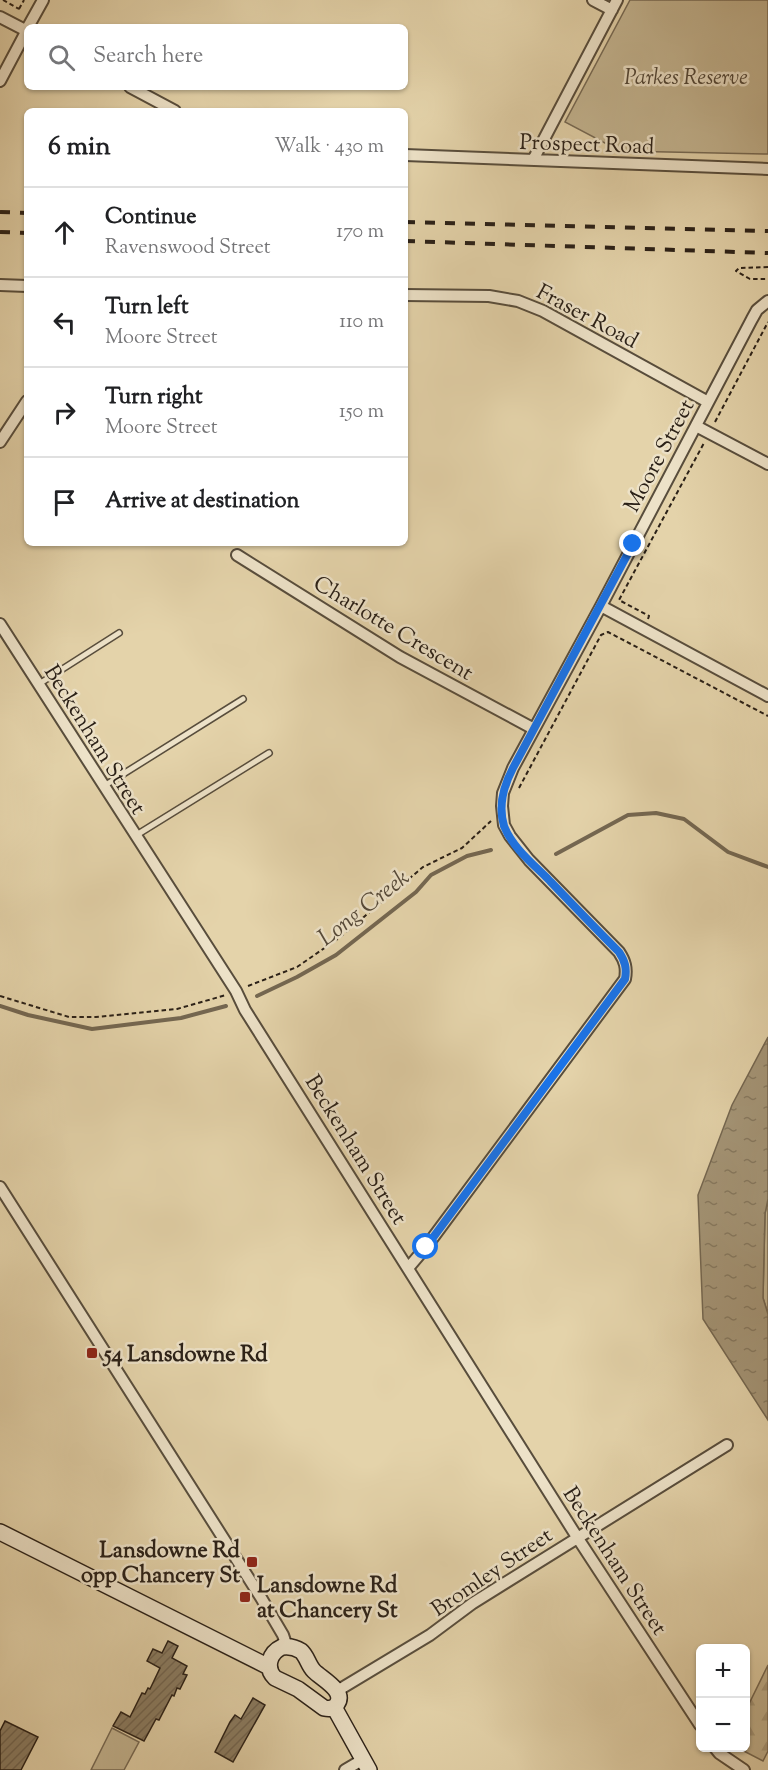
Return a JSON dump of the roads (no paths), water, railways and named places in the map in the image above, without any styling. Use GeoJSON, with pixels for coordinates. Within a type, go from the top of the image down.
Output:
{"type":"FeatureCollection","features":[{"type":"Feature","properties":{"kind":"main road"},"geometry":{"type":"LineString","coordinates":[[0,1532],[269,1667],[275,1678],[298,1689],[324,1708],[338,1704],[337,1691],[313,1670],[301,1652],[293,1647],[274,1652],[269,1667]]}},
{"type":"Feature","properties":{"kind":"main road"},"geometry":{"type":"LineString","coordinates":[[334,1707],[366,1765]]}},
{"type":"Feature","properties":{"kind":"street"},"geometry":{"type":"LineString","coordinates":[[30,24],[43,0]]}},
{"type":"Feature","properties":{"kind":"street"},"geometry":{"type":"LineString","coordinates":[[533,160],[614,5],[593,0]]}},
{"type":"Feature","properties":{"kind":"street"},"geometry":{"type":"LineString","coordinates":[[0,17],[24,29]]}},
{"type":"Feature","properties":{"kind":"street"},"geometry":{"type":"LineString","coordinates":[[0,81],[24,36]]}},
{"type":"Feature","properties":{"kind":"street"},"geometry":{"type":"LineString","coordinates":[[136,90],[169,108]]}},
{"type":"Feature","properties":{"kind":"street","name":"Prospect Road"},"geometry":{"type":"LineString","coordinates":[[408,155],[768,169]]}},
{"type":"Feature","properties":{"kind":"street"},"geometry":{"type":"LineString","coordinates":[[0,285],[24,286]]}},
{"type":"Feature","properties":{"kind":"street","name":"Fraser Road"},"geometry":{"type":"LineString","coordinates":[[408,295],[489,296],[518,301],[543,311],[708,402]]}},
{"type":"Feature","properties":{"kind":"street","name":"Moore Street"},"geometry":{"type":"LineString","coordinates":[[409,1267],[625,979],[624,960],[519,849],[504,825],[502,806],[507,780],[757,310],[768,301]]}},
{"type":"Feature","properties":{"kind":"street"},"geometry":{"type":"LineString","coordinates":[[0,442],[24,406]]}},
{"type":"Feature","properties":{"kind":"street"},"geometry":{"type":"LineString","coordinates":[[696,426],[768,464]]}},
{"type":"Feature","properties":{"kind":"street","name":"Charlotte Crescent"},"geometry":{"type":"LineString","coordinates":[[237,555],[400,657],[534,729]]}},
{"type":"Feature","properties":{"kind":"street"},"geometry":{"type":"LineString","coordinates":[[601,606],[768,696]]}},
{"type":"Feature","properties":{"kind":"street","name":"Beckenham Street"},"geometry":{"type":"LineString","coordinates":[[0,624],[236,991],[245,1010],[578,1537],[696,1719]]}},
{"type":"Feature","properties":{"kind":"street"},"geometry":{"type":"LineString","coordinates":[[0,1187],[260,1596],[283,1635],[287,1647]]}},
{"type":"Feature","properties":{"kind":"street","name":"Bromley Street"},"geometry":{"type":"LineString","coordinates":[[337,1691],[430,1635],[473,1603],[727,1444]]}},
{"type":"Feature","properties":{"kind":"street"},"geometry":{"type":"LineString","coordinates":[[718,1752],[744,1770]]}},
{"type":"Feature","properties":{"kind":"street"},"geometry":{"type":"LineString","coordinates":[[345,1770],[366,1765]]}},
{"type":"Feature","properties":{"kind":"lane"},"geometry":{"type":"LineString","coordinates":[[39,684],[119,633]]}},
{"type":"Feature","properties":{"kind":"lane"},"geometry":{"type":"LineString","coordinates":[[104,786],[243,699]]}},
{"type":"Feature","properties":{"kind":"lane"},"geometry":{"type":"LineString","coordinates":[[135,836],[269,753]]}},
{"type":"Feature","properties":{"kind":"water"},"geometry":{"type":"Polygon","coordinates":[[[768,1037],[768,1199],[765,1214],[763,1298],[768,1314],[768,1420],[703,1319],[698,1195],[732,1105],[768,1037]]]}},
{"type":"Feature","properties":{"kind":"waterway","name":"Long Creek"},"geometry":{"type":"LineString","coordinates":[[556,854],[628,815],[656,813],[684,819],[728,852],[768,867]]}},
{"type":"Feature","properties":{"kind":"waterway","name":"Long Creek"},"geometry":{"type":"LineString","coordinates":[[257,996],[336,955],[416,892],[431,875],[467,856],[491,850]]}},
{"type":"Feature","properties":{"kind":"waterway","name":"Long Creek"},"geometry":{"type":"LineString","coordinates":[[0,1006],[28,1015],[92,1029],[181,1018],[226,1006]]}},
{"type":"Feature","properties":{"kind":"railway"},"geometry":{"type":"LineString","coordinates":[[0,212],[24,213]]}},
{"type":"Feature","properties":{"kind":"railway"},"geometry":{"type":"LineString","coordinates":[[408,222],[768,231]]}},
{"type":"Feature","properties":{"kind":"railway"},"geometry":{"type":"LineString","coordinates":[[0,232],[24,233]]}},
{"type":"Feature","properties":{"kind":"railway"},"geometry":{"type":"LineString","coordinates":[[408,241],[768,253]]}},
{"type":"Feature","properties":{"kind":"place","name":"54 Lansdowne Rd"},"geometry":{"type":"Point","coordinates":[92,1353]}},
{"type":"Feature","properties":{"kind":"place","name":"Lansdowne Rd opp Chancery St"},"geometry":{"type":"Point","coordinates":[252,1562]}},
{"type":"Feature","properties":{"kind":"place","name":"Lansdowne Rd at Chancery St"},"geometry":{"type":"Point","coordinates":[245,1597]}},
{"type":"Feature","properties":{"kind":"park label","name":"Parkes Reserve"},"geometry":{"type":"Point","coordinates":[686,76]}}]}
